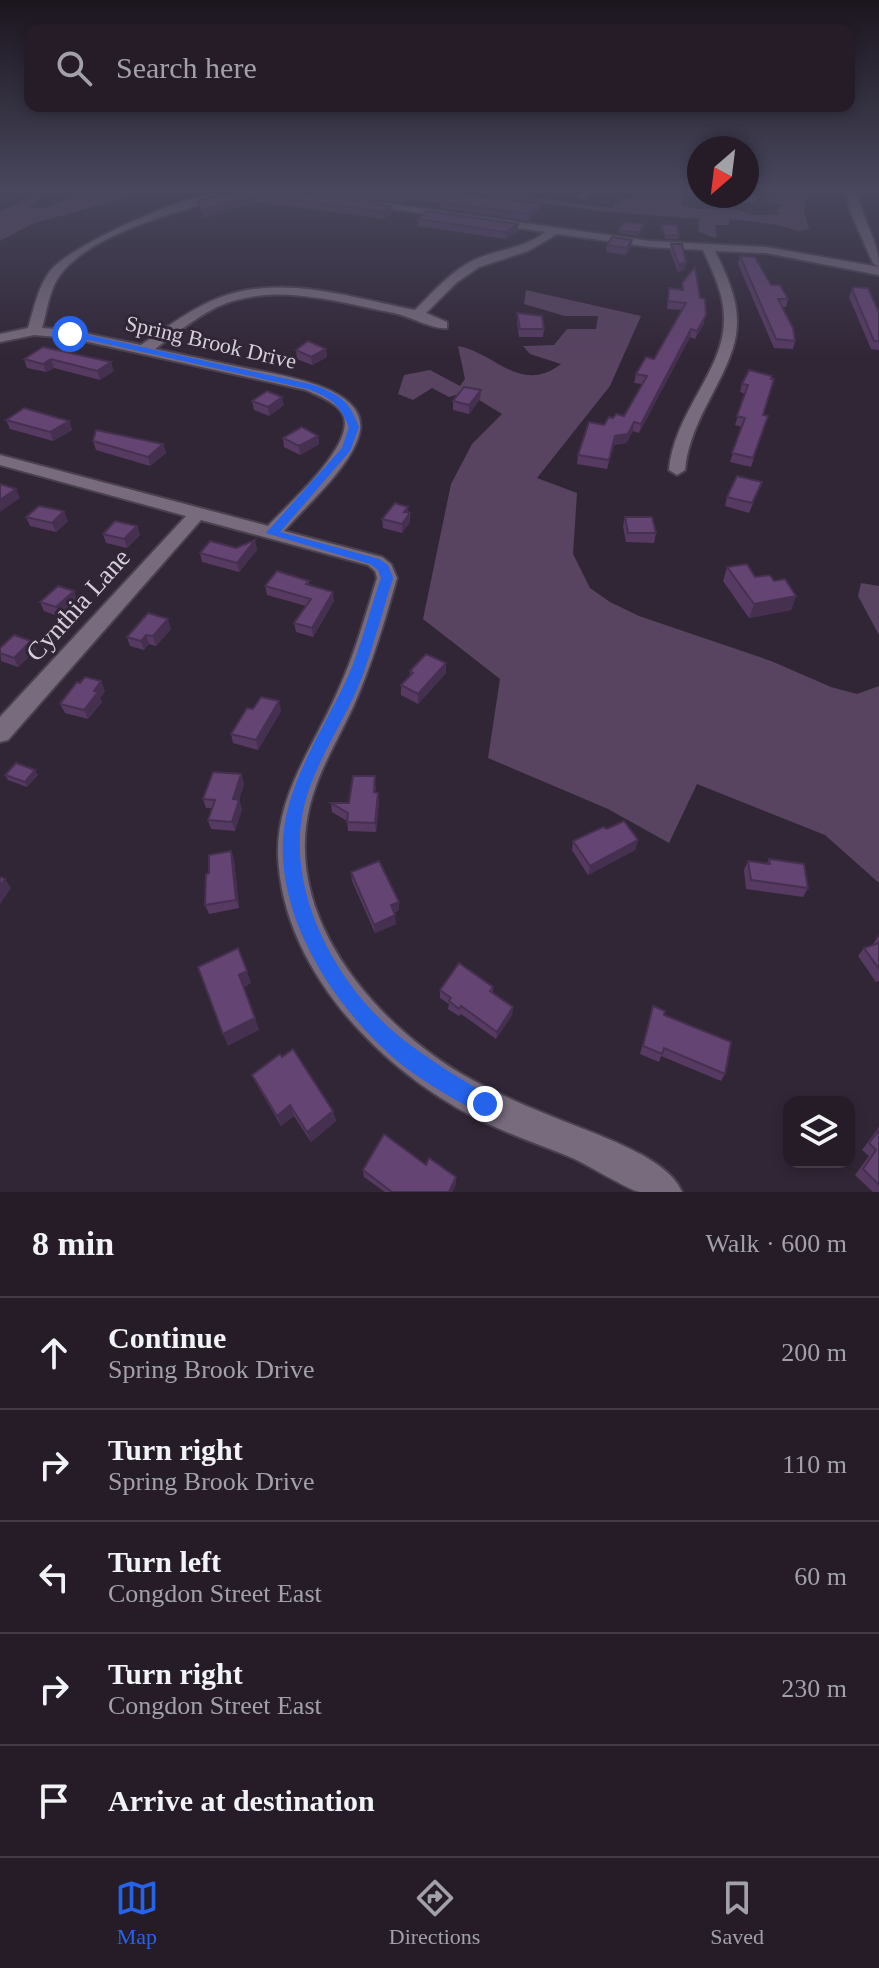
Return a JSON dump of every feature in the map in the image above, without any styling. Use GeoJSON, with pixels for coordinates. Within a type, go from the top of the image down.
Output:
{"type":"FeatureCollection","features":[{"type":"Feature","properties":{"kind":"street"},"geometry":{"type":"LineString","coordinates":[[34,331],[52,276],[74,254],[91,247]]}},
{"type":"Feature","properties":{"kind":"street"},"geometry":{"type":"LineString","coordinates":[[418,314],[458,275],[478,263],[530,247]]}},
{"type":"Feature","properties":{"kind":"street"},"geometry":{"type":"LineString","coordinates":[[677,470],[681,437],[727,344],[732,323],[725,287],[707,247]]}},
{"type":"Feature","properties":{"kind":"street"},"geometry":{"type":"LineString","coordinates":[[716,247],[766,250],[879,271]]}},
{"type":"Feature","properties":{"kind":"street"},"geometry":{"type":"LineString","coordinates":[[144,350],[205,307],[225,297],[259,291],[290,290],[418,314],[442,325]]}},
{"type":"Feature","properties":{"kind":"street","name":"Spring Brook Drive"},"geometry":{"type":"LineString","coordinates":[[0,338],[34,331],[70,334],[311,387],[336,397],[347,409],[354,427],[347,449],[272,533]]}},
{"type":"Feature","properties":{"kind":"street"},"geometry":{"type":"LineString","coordinates":[[2,463],[375,561],[384,568],[387,578],[354,678],[306,777],[295,812],[292,847],[295,885],[307,923],[328,965],[357,1007],[391,1042],[434,1075],[485,1104],[616,1161],[665,1192]]}},
{"type":"Feature","properties":{"kind":"street","name":"Cynthia Lane"},"geometry":{"type":"LineString","coordinates":[[0,733],[197,514]]}},
{"type":"Feature","properties":{"kind":"shaded area"},"geometry":{"type":"Polygon","coordinates":[[[526,290],[641,316],[610,386],[537,478],[577,493],[573,554],[590,588],[639,616],[771,661],[831,687],[857,694],[879,686],[879,883],[825,835],[697,784],[669,843],[608,809],[488,758],[500,679],[423,619],[451,484],[472,444],[502,414],[466,392],[449,397],[432,388],[413,400],[398,394],[404,375],[430,370],[460,386],[465,379],[458,346],[520,374],[533,375],[561,364],[530,354],[523,346],[554,345],[567,329],[596,329],[598,316],[565,316],[524,304],[526,290]]]}},
{"type":"Feature","properties":{"kind":"shaded area"},"geometry":{"type":"Polygon","coordinates":[[[861,583],[879,586],[879,635],[858,596],[861,583]]]}},
{"type":"Feature","properties":{"kind":"building"},"geometry":{"type":"Polygon","coordinates":[[[672,247],[683,247],[686,262],[679,264],[672,247]]]}},
{"type":"Feature","properties":{"kind":"building"},"geometry":{"type":"Polygon","coordinates":[[[740,256],[755,257],[771,285],[780,285],[788,299],[778,299],[793,328],[795,341],[776,339],[740,256]]]}},
{"type":"Feature","properties":{"kind":"building"},"geometry":{"type":"Polygon","coordinates":[[[695,267],[700,298],[705,299],[706,315],[697,331],[691,329],[641,424],[634,422],[628,434],[615,436],[609,460],[578,455],[589,422],[604,425],[609,417],[613,418],[616,414],[624,416],[647,376],[636,374],[646,357],[654,359],[686,303],[668,301],[669,288],[683,290],[682,283],[695,267]]]}},
{"type":"Feature","properties":{"kind":"building"},"geometry":{"type":"Polygon","coordinates":[[[868,288],[879,313],[879,341],[874,341],[852,289],[868,288]]]}},
{"type":"Feature","properties":{"kind":"building"},"geometry":{"type":"Polygon","coordinates":[[[517,313],[542,316],[544,329],[520,329],[517,313]]]}},
{"type":"Feature","properties":{"kind":"building"},"geometry":{"type":"Polygon","coordinates":[[[308,341],[326,349],[311,357],[296,350],[308,341]]]}},
{"type":"Feature","properties":{"kind":"building"},"geometry":{"type":"Polygon","coordinates":[[[43,347],[111,362],[97,371],[51,359],[43,364],[24,359],[43,347]]]}},
{"type":"Feature","properties":{"kind":"building"},"geometry":{"type":"Polygon","coordinates":[[[749,370],[774,379],[763,415],[768,416],[753,458],[732,453],[745,418],[737,416],[748,385],[742,384],[749,370]]]}},
{"type":"Feature","properties":{"kind":"building"},"geometry":{"type":"Polygon","coordinates":[[[464,387],[481,390],[469,405],[453,401],[464,387]]]}},
{"type":"Feature","properties":{"kind":"building"},"geometry":{"type":"Polygon","coordinates":[[[267,391],[282,397],[268,407],[252,401],[267,391]]]}},
{"type":"Feature","properties":{"kind":"building"},"geometry":{"type":"Polygon","coordinates":[[[24,408],[69,421],[50,432],[6,420],[24,408]]]}},
{"type":"Feature","properties":{"kind":"building"},"geometry":{"type":"Polygon","coordinates":[[[302,427],[318,436],[299,446],[283,438],[302,427]]]}},
{"type":"Feature","properties":{"kind":"building"},"geometry":{"type":"Polygon","coordinates":[[[96,430],[163,444],[148,457],[93,441],[96,430]]]}},
{"type":"Feature","properties":{"kind":"building"},"geometry":{"type":"Polygon","coordinates":[[[737,476],[762,482],[752,503],[727,497],[737,476]]]}},
{"type":"Feature","properties":{"kind":"building"},"geometry":{"type":"Polygon","coordinates":[[[0,484],[16,489],[0,500],[0,484]]]}},
{"type":"Feature","properties":{"kind":"building"},"geometry":{"type":"Polygon","coordinates":[[[395,503],[408,507],[404,512],[410,513],[402,524],[382,519],[395,503]]]}},
{"type":"Feature","properties":{"kind":"building"},"geometry":{"type":"Polygon","coordinates":[[[39,506],[64,511],[52,523],[26,517],[39,506]]]}},
{"type":"Feature","properties":{"kind":"building"},"geometry":{"type":"Polygon","coordinates":[[[625,517],[652,517],[656,533],[628,533],[625,517]]]}},
{"type":"Feature","properties":{"kind":"building"},"geometry":{"type":"Polygon","coordinates":[[[115,521],[137,526],[124,539],[103,534],[115,521]]]}},
{"type":"Feature","properties":{"kind":"building"},"geometry":{"type":"Polygon","coordinates":[[[255,540],[237,563],[200,553],[210,541],[236,548],[255,540]]]}},
{"type":"Feature","properties":{"kind":"building"},"geometry":{"type":"Polygon","coordinates":[[[747,564],[755,577],[770,575],[774,581],[785,579],[796,596],[754,604],[727,567],[747,564]]]}},
{"type":"Feature","properties":{"kind":"building"},"geometry":{"type":"Polygon","coordinates":[[[277,571],[333,592],[312,628],[294,623],[311,599],[265,586],[277,571]]]}},
{"type":"Feature","properties":{"kind":"building"},"geometry":{"type":"Polygon","coordinates":[[[58,586],[74,591],[56,607],[40,602],[58,586]]]}},
{"type":"Feature","properties":{"kind":"building"},"geometry":{"type":"Polygon","coordinates":[[[148,613],[168,619],[153,636],[146,635],[141,641],[127,637],[148,613]]]}},
{"type":"Feature","properties":{"kind":"building"},"geometry":{"type":"Polygon","coordinates":[[[14,635],[31,641],[14,658],[0,653],[0,648],[14,635]]]}},
{"type":"Feature","properties":{"kind":"building"},"geometry":{"type":"Polygon","coordinates":[[[426,654],[446,663],[418,694],[401,685],[426,654]]]}},
{"type":"Feature","properties":{"kind":"building"},"geometry":{"type":"Polygon","coordinates":[[[85,677],[101,681],[94,691],[98,692],[84,710],[60,704],[77,682],[80,683],[85,677]]]}},
{"type":"Feature","properties":{"kind":"building"},"geometry":{"type":"Polygon","coordinates":[[[261,697],[279,701],[256,740],[231,734],[247,708],[253,709],[261,697]]]}},
{"type":"Feature","properties":{"kind":"building"},"geometry":{"type":"Polygon","coordinates":[[[16,763],[35,770],[25,782],[5,775],[16,763]]]}},
{"type":"Feature","properties":{"kind":"building"},"geometry":{"type":"Polygon","coordinates":[[[213,772],[241,774],[233,799],[239,800],[232,822],[208,820],[215,800],[203,799],[213,772]]]}},
{"type":"Feature","properties":{"kind":"building"},"geometry":{"type":"Polygon","coordinates":[[[353,776],[375,776],[374,792],[378,793],[375,823],[347,822],[348,813],[331,803],[349,803],[353,776]]]}},
{"type":"Feature","properties":{"kind":"building"},"geometry":{"type":"Polygon","coordinates":[[[624,821],[638,840],[590,866],[573,841],[624,821]]]}},
{"type":"Feature","properties":{"kind":"building"},"geometry":{"type":"Polygon","coordinates":[[[231,851],[236,900],[205,905],[209,855],[231,851]]]}},
{"type":"Feature","properties":{"kind":"building"},"geometry":{"type":"Polygon","coordinates":[[[769,859],[804,864],[808,888],[751,880],[748,861],[770,864],[769,859]]]}},
{"type":"Feature","properties":{"kind":"building"},"geometry":{"type":"Polygon","coordinates":[[[379,861],[399,902],[391,905],[395,915],[374,925],[351,872],[379,861]]]}},
{"type":"Feature","properties":{"kind":"building"},"geometry":{"type":"Polygon","coordinates":[[[879,943],[879,969],[864,948],[879,943]]]}},
{"type":"Feature","properties":{"kind":"building"},"geometry":{"type":"Polygon","coordinates":[[[238,948],[247,971],[239,975],[255,1018],[223,1034],[198,967],[238,948]]]}},
{"type":"Feature","properties":{"kind":"building"},"geometry":{"type":"Polygon","coordinates":[[[459,963],[493,987],[490,991],[513,1007],[497,1032],[461,1006],[459,1009],[440,990],[459,963]]]}},
{"type":"Feature","properties":{"kind":"building"},"geometry":{"type":"Polygon","coordinates":[[[653,1006],[665,1011],[664,1015],[731,1042],[725,1074],[664,1048],[662,1054],[643,1046],[653,1006]]]}},
{"type":"Feature","properties":{"kind":"building"},"geometry":{"type":"Polygon","coordinates":[[[293,1049],[333,1111],[307,1132],[290,1105],[277,1116],[252,1075],[280,1054],[282,1057],[293,1049]]]}},
{"type":"Feature","properties":{"kind":"building"},"geometry":{"type":"Polygon","coordinates":[[[879,1130],[879,1185],[863,1169],[876,1150],[869,1143],[879,1130]]]}},
{"type":"Feature","properties":{"kind":"building"},"geometry":{"type":"Polygon","coordinates":[[[384,1134],[426,1165],[429,1158],[456,1177],[449,1192],[392,1192],[363,1170],[384,1134]]]}},
{"type":"Feature","properties":{"kind":"route"},"geometry":{"type":"LineString","coordinates":[[70,334],[311,387],[336,397],[347,409],[354,427],[347,449],[272,533],[375,561],[384,568],[387,578],[366,648],[340,711],[306,777],[295,812],[292,847],[295,885],[307,923],[328,965],[357,1007],[391,1042],[434,1075],[485,1104]]}}]}
